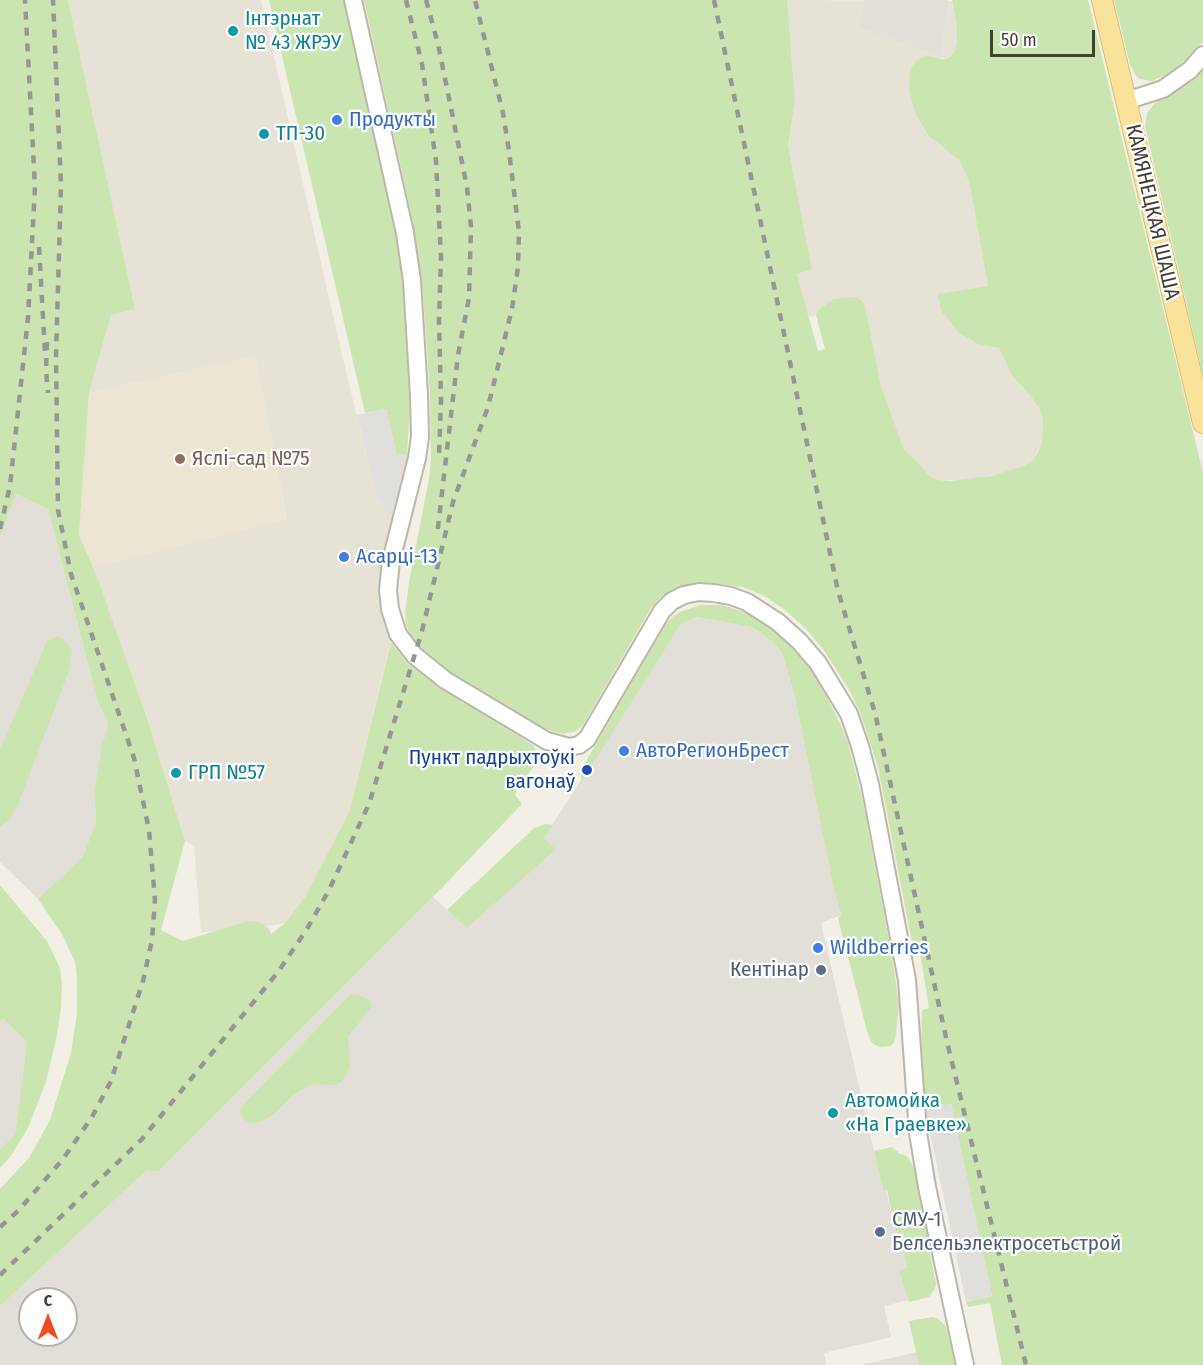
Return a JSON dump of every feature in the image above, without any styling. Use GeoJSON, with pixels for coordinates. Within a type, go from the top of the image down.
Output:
{"type":"FeatureCollection","features":[{"type":"Feature","properties":{"kind":"main road","name":"КАМЯНЕЦКАЯ ШАША"},"geometry":{"type":"LineString","coordinates":[[1101,0],[1203,423]]}},
{"type":"Feature","properties":{"kind":"street"},"geometry":{"type":"LineString","coordinates":[[353,0],[405,233],[412,281],[420,437],[391,561],[389,600],[398,634],[414,655],[445,680],[547,741],[569,747],[579,745],[587,739],[662,611],[672,601],[684,595],[714,592],[747,602],[778,622],[818,663],[849,714],[870,784],[907,980],[918,1133],[927,1187],[965,1365]]}},
{"type":"Feature","properties":{"kind":"street"},"geometry":{"type":"LineString","coordinates":[[1126,101],[1163,89],[1190,70],[1203,55]]}},
{"type":"Feature","properties":{"kind":"shaded area"},"geometry":{"type":"Polygon","coordinates":[[[68,0],[261,0],[377,498],[386,513],[400,523],[394,545],[394,627],[350,810],[305,897],[285,923],[237,931],[201,932],[194,846],[185,841],[147,718],[92,567],[287,519],[255,356],[89,393],[111,315],[135,309],[68,0]]]}},
{"type":"Feature","properties":{"kind":"shaded area"},"geometry":{"type":"Polygon","coordinates":[[[787,0],[952,1],[957,26],[954,53],[950,58],[920,58],[913,63],[910,70],[909,91],[916,116],[922,126],[929,136],[959,160],[969,181],[988,286],[938,294],[978,344],[999,347],[1012,376],[1039,408],[1043,420],[1042,442],[1034,459],[1024,466],[1011,472],[964,480],[938,480],[930,476],[903,447],[881,386],[865,307],[849,297],[833,299],[819,309],[816,315],[809,317],[796,274],[812,269],[788,146],[795,101],[787,0]]]}},
{"type":"Feature","properties":{"kind":"shaded area"},"geometry":{"type":"Polygon","coordinates":[[[865,0],[948,0],[940,56],[860,27],[865,0]]]}},
{"type":"Feature","properties":{"kind":"shaded area","name":"Яслі-сад №75"},"geometry":{"type":"Polygon","coordinates":[[[255,356],[287,520],[92,567],[79,535],[89,393],[255,356]]]}},
{"type":"Feature","properties":{"kind":"shaded area"},"geometry":{"type":"Polygon","coordinates":[[[386,409],[396,453],[417,458],[400,523],[386,513],[377,498],[357,415],[386,409]]]}},
{"type":"Feature","properties":{"kind":"shaded area"},"geometry":{"type":"Polygon","coordinates":[[[16,494],[48,509],[98,702],[108,724],[94,791],[96,822],[83,856],[38,899],[0,862],[0,538],[16,494]]]}},
{"type":"Feature","properties":{"kind":"shaded area"},"geometry":{"type":"Polygon","coordinates":[[[697,617],[752,627],[772,641],[782,652],[795,699],[841,915],[821,923],[883,1190],[886,1190],[896,1233],[903,1231],[906,1243],[901,1245],[907,1269],[899,1270],[909,1300],[884,1306],[891,1337],[824,1353],[826,1365],[0,1365],[0,1306],[18,1289],[18,1347],[78,1347],[78,1287],[21,1287],[147,1170],[158,1172],[433,897],[467,928],[555,848],[544,838],[681,624],[697,617]]]}},
{"type":"Feature","properties":{"kind":"shaded area"},"geometry":{"type":"Polygon","coordinates":[[[3,1019],[27,1042],[15,1135],[0,1149],[0,1022],[3,1019]]]}},
{"type":"Feature","properties":{"kind":"shaded area"},"geometry":{"type":"Polygon","coordinates":[[[951,1104],[992,1296],[966,1302],[925,1109],[951,1104]]]}},
{"type":"Feature","properties":{"kind":"shaded area"},"geometry":{"type":"Polygon","coordinates":[[[917,1352],[920,1365],[862,1365],[917,1352]]]}},
{"type":"Feature","properties":{"kind":"green space"},"geometry":{"type":"Polygon","coordinates":[[[0,0],[68,0],[135,309],[111,315],[89,393],[79,535],[99,582],[147,718],[185,841],[161,930],[183,941],[254,921],[264,924],[271,934],[285,923],[305,897],[350,810],[391,642],[406,662],[436,685],[533,745],[540,758],[517,789],[515,795],[522,804],[433,897],[158,1172],[147,1170],[0,1306],[0,1189],[29,1158],[50,1120],[71,1053],[77,1013],[75,962],[63,936],[38,899],[83,856],[96,822],[94,791],[102,742],[108,724],[98,702],[48,509],[16,494],[0,538],[0,0]]]}},
{"type":"Feature","properties":{"kind":"green space"},"geometry":{"type":"Polygon","coordinates":[[[269,0],[345,0],[398,246],[410,405],[407,456],[396,453],[386,409],[365,413],[269,0]]]}},
{"type":"Feature","properties":{"kind":"green space"},"geometry":{"type":"Polygon","coordinates":[[[364,0],[787,0],[795,101],[788,146],[812,269],[797,274],[818,351],[825,349],[816,315],[819,309],[833,299],[849,297],[862,301],[865,306],[881,386],[903,447],[930,476],[938,480],[950,481],[991,476],[1024,466],[1034,459],[1039,450],[1042,442],[1043,420],[1039,408],[1030,395],[1012,376],[999,348],[978,344],[958,332],[942,312],[937,294],[988,286],[969,181],[959,160],[929,136],[916,116],[909,91],[910,70],[920,58],[927,56],[943,59],[949,58],[954,53],[957,26],[952,0],[1088,0],[1203,473],[1203,1365],[1002,1365],[990,1303],[968,1307],[966,1302],[992,1296],[951,1104],[925,1109],[921,1044],[922,1010],[929,1008],[920,953],[914,953],[878,767],[861,715],[850,691],[823,649],[805,628],[785,610],[764,596],[743,587],[705,582],[674,589],[661,597],[651,608],[583,725],[576,731],[563,734],[545,729],[447,670],[415,644],[406,625],[405,614],[431,459],[430,394],[423,294],[413,223],[364,0]]]}},
{"type":"Feature","properties":{"kind":"green space"},"geometry":{"type":"Polygon","coordinates":[[[1114,0],[1203,0],[1203,41],[1170,73],[1152,81],[1140,79],[1130,64],[1114,0]]]}},
{"type":"Feature","properties":{"kind":"green space"},"geometry":{"type":"Polygon","coordinates":[[[1203,70],[1203,375],[1145,126],[1147,113],[1156,102],[1203,70]]]}},
{"type":"Feature","properties":{"kind":"green space"},"geometry":{"type":"Polygon","coordinates":[[[700,605],[722,605],[747,613],[775,631],[817,678],[847,740],[862,797],[893,961],[899,1006],[896,1035],[890,1046],[875,1045],[871,1042],[867,1031],[838,918],[841,915],[795,698],[782,652],[772,641],[752,627],[697,617],[681,624],[581,782],[581,773],[585,763],[665,625],[680,612],[700,605]]]}},
{"type":"Feature","properties":{"kind":"green space"},"geometry":{"type":"Polygon","coordinates":[[[58,636],[71,650],[70,668],[17,807],[11,818],[0,827],[0,750],[47,641],[58,636]]]}},
{"type":"Feature","properties":{"kind":"green space"},"geometry":{"type":"Polygon","coordinates":[[[546,824],[553,825],[544,838],[556,849],[467,928],[447,910],[534,828],[546,824]]]}},
{"type":"Feature","properties":{"kind":"green space"},"geometry":{"type":"Polygon","coordinates":[[[0,885],[47,941],[60,968],[62,985],[57,1035],[46,1082],[28,1128],[10,1157],[0,1168],[0,1149],[15,1135],[27,1042],[3,1019],[0,1022],[0,885]]]}},
{"type":"Feature","properties":{"kind":"green space"},"geometry":{"type":"Polygon","coordinates":[[[357,994],[370,1001],[371,1008],[348,1036],[350,1064],[341,1082],[335,1085],[315,1084],[304,1088],[292,1096],[273,1115],[253,1123],[246,1121],[241,1116],[240,1110],[244,1104],[350,995],[357,994]]]}},
{"type":"Feature","properties":{"kind":"green space"},"geometry":{"type":"Polygon","coordinates":[[[892,1147],[900,1154],[907,1156],[914,1168],[928,1229],[928,1244],[936,1283],[929,1297],[909,1302],[899,1270],[907,1268],[901,1244],[906,1243],[903,1232],[896,1233],[887,1190],[883,1190],[874,1151],[892,1147]]]}},
{"type":"Feature","properties":{"kind":"green space"},"geometry":{"type":"Polygon","coordinates":[[[932,1317],[945,1325],[957,1365],[919,1365],[909,1321],[932,1317]]]}},
{"type":"Feature","properties":{"kind":"railway"},"geometry":{"type":"LineString","coordinates":[[0,529],[10,486],[28,318],[35,187],[25,0]]}},
{"type":"Feature","properties":{"kind":"railway"},"geometry":{"type":"LineString","coordinates":[[0,1227],[19,1210],[63,1159],[92,1117],[111,1081],[143,981],[152,940],[155,900],[149,830],[134,758],[71,574],[58,510],[56,356],[61,185],[53,0]]}},
{"type":"Feature","properties":{"kind":"railway"},"geometry":{"type":"LineString","coordinates":[[406,0],[422,64],[436,161],[441,257],[439,456]]}},
{"type":"Feature","properties":{"kind":"railway"},"geometry":{"type":"LineString","coordinates":[[426,0],[438,44],[467,187],[471,227],[469,298],[458,355],[437,536]]}},
{"type":"Feature","properties":{"kind":"railway"},"geometry":{"type":"LineString","coordinates":[[0,1275],[142,1139],[278,972],[307,929],[329,890],[369,804],[422,631],[453,502],[488,407],[512,309],[518,267],[519,232],[503,113],[475,0]]}},
{"type":"Feature","properties":{"kind":"railway"},"geometry":{"type":"LineString","coordinates":[[714,0],[838,591],[875,713],[947,1042],[1026,1365]]}},
{"type":"Feature","properties":{"kind":"railway"},"geometry":{"type":"LineString","coordinates":[[39,247],[45,352]]}},
{"type":"Feature","properties":{"kind":"railway"},"geometry":{"type":"LineString","coordinates":[[47,342],[48,393]]}},
{"type":"Feature","properties":{"kind":"place","name":"Інтэрнат № 43 ЖРЭУ"},"geometry":{"type":"Point","coordinates":[233,31]}},
{"type":"Feature","properties":{"kind":"place","name":"Продукты"},"geometry":{"type":"Point","coordinates":[337,120]}},
{"type":"Feature","properties":{"kind":"place","name":"ТП-30"},"geometry":{"type":"Point","coordinates":[264,134]}},
{"type":"Feature","properties":{"kind":"place","name":"Яслі-сад №75"},"geometry":{"type":"Point","coordinates":[180,459]}},
{"type":"Feature","properties":{"kind":"place","name":"Асарці-13"},"geometry":{"type":"Point","coordinates":[344,557]}},
{"type":"Feature","properties":{"kind":"place","name":"АвтоРегионБрест"},"geometry":{"type":"Point","coordinates":[624,751]}},
{"type":"Feature","properties":{"kind":"place","name":"Пункт падрыхтоўкі вагонаў"},"geometry":{"type":"Point","coordinates":[587,770]}},
{"type":"Feature","properties":{"kind":"place","name":"ГРП №57"},"geometry":{"type":"Point","coordinates":[176,773]}},
{"type":"Feature","properties":{"kind":"place","name":"Wildberries"},"geometry":{"type":"Point","coordinates":[818,948]}},
{"type":"Feature","properties":{"kind":"place","name":"Кентінар"},"geometry":{"type":"Point","coordinates":[821,970]}},
{"type":"Feature","properties":{"kind":"place","name":"Автомойка «На Граевке»"},"geometry":{"type":"Point","coordinates":[833,1113]}},
{"type":"Feature","properties":{"kind":"place","name":"СМУ-1 Белсельэлектросетьстрой"},"geometry":{"type":"Point","coordinates":[880,1232]}}]}
